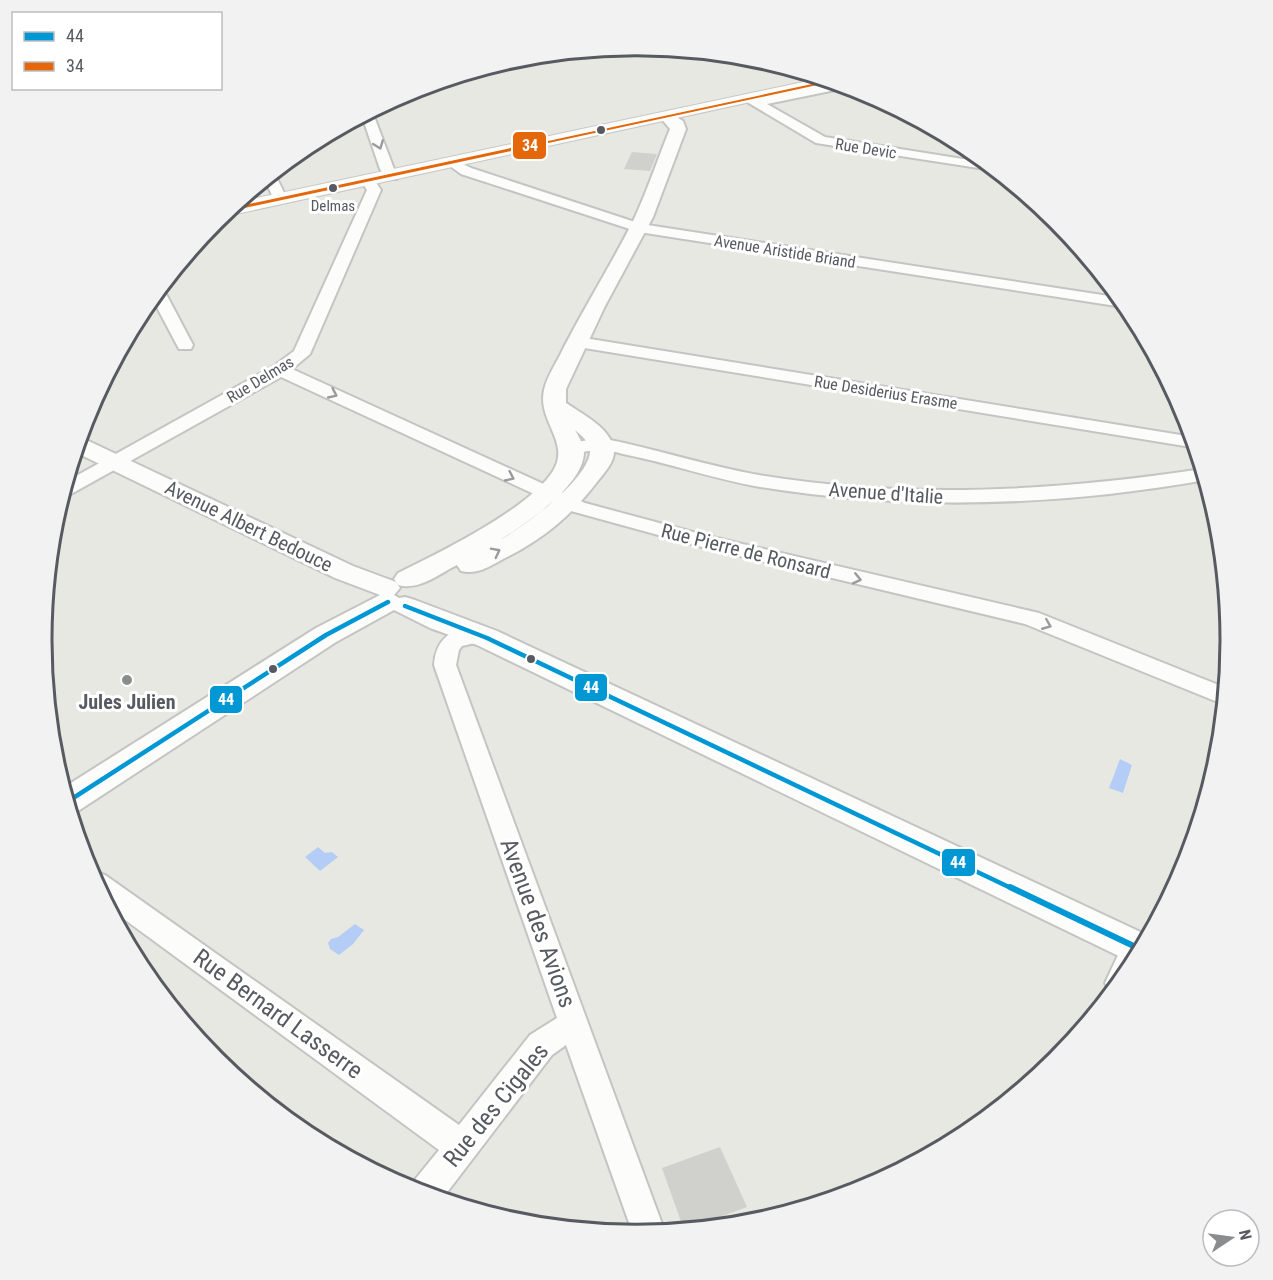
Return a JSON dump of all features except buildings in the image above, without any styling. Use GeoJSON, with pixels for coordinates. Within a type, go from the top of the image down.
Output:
{"type":"FeatureCollection","features":[{"type":"Feature","properties":{"kind":"main road"},"geometry":{"type":"LineString","coordinates":[[246,206],[752,101],[816,85]]}},
{"type":"Feature","properties":{"kind":"street"},"geometry":{"type":"LineString","coordinates":[[752,101],[827,88]]}},
{"type":"Feature","properties":{"kind":"street","name":"Rue Devic"},"geometry":{"type":"LineString","coordinates":[[752,101],[821,140],[976,165]]}},
{"type":"Feature","properties":{"kind":"street"},"geometry":{"type":"LineString","coordinates":[[558,499],[571,459],[572,448],[559,422],[555,405],[555,389],[639,228],[678,129],[677,124],[668,117]]}},
{"type":"Feature","properties":{"kind":"street"},"geometry":{"type":"LineString","coordinates":[[370,121],[387,169],[392,176]]}},
{"type":"Feature","properties":{"kind":"street","name":"Avenue Aristide Briand"},"geometry":{"type":"LineString","coordinates":[[453,163],[466,171],[639,228],[1112,302]]}},
{"type":"Feature","properties":{"kind":"street","name":"Rue Delmas"},"geometry":{"type":"LineString","coordinates":[[73,485],[280,369],[301,354],[374,190],[368,181]]}},
{"type":"Feature","properties":{"kind":"street"},"geometry":{"type":"LineString","coordinates":[[273,183],[280,199]]}},
{"type":"Feature","properties":{"kind":"street"},"geometry":{"type":"LineString","coordinates":[[162,301],[185,345]]}},
{"type":"Feature","properties":{"kind":"street","name":"Rue Desiderius Erasme"},"geometry":{"type":"LineString","coordinates":[[578,342],[1186,441]]}},
{"type":"Feature","properties":{"kind":"street","name":"Rue Pierre de Ronsard"},"geometry":{"type":"LineString","coordinates":[[280,369],[558,499],[702,541],[1031,618],[1218,694]]}},
{"type":"Feature","properties":{"kind":"street"},"geometry":{"type":"LineString","coordinates":[[74,798],[326,635],[406,594],[434,567],[500,528],[558,499],[600,461],[600,444],[592,434],[555,405]]}},
{"type":"Feature","properties":{"kind":"street","name":"Avenue d'Italie"},"geometry":{"type":"LineString","coordinates":[[572,448],[600,444],[759,481],[893,496],[1013,496],[1114,488],[1197,476]]}},
{"type":"Feature","properties":{"kind":"street","name":"Avenue Albert Bedouce"},"geometry":{"type":"LineString","coordinates":[[85,447],[344,572],[406,594],[440,621],[475,632],[1134,945]]}},
{"type":"Feature","properties":{"kind":"street","name":"Avenue des Avions"},"geometry":{"type":"LineString","coordinates":[[475,632],[453,641],[445,650],[444,665],[646,1224]]}},
{"type":"Feature","properties":{"kind":"street","name":"Rue Bernard Lasserre"},"geometry":{"type":"LineString","coordinates":[[112,895],[460,1146]]}},
{"type":"Feature","properties":{"kind":"street","name":"Rue des Cigales"},"geometry":{"type":"LineString","coordinates":[[431,1186],[541,1045],[574,1023]]}},
{"type":"Feature","properties":{"kind":"water"},"geometry":{"type":"Polygon","coordinates":[[[1120,759],[1132,765],[1123,793],[1109,788],[1120,759]]]}},
{"type":"Feature","properties":{"kind":"water"},"geometry":{"type":"Polygon","coordinates":[[[318,847],[325,853],[332,852],[338,857],[320,871],[305,857],[318,847]]]}},
{"type":"Feature","properties":{"kind":"water"},"geometry":{"type":"Polygon","coordinates":[[[355,924],[364,930],[353,944],[339,955],[330,949],[328,943],[331,939],[338,937],[355,924]]]}},
{"type":"Feature","properties":{"kind":"transit line","name":"34"},"geometry":{"type":"LineString","coordinates":[[246,206],[815,84]]}},
{"type":"Feature","properties":{"kind":"transit line","name":"44"},"geometry":{"type":"LineString","coordinates":[[74,798],[326,635],[388,602]]}},
{"type":"Feature","properties":{"kind":"transit line","name":"44"},"geometry":{"type":"LineString","coordinates":[[405,606],[487,638],[1133,946]]}},
{"type":"Feature","properties":{"kind":"place","name":"Delmas"},"geometry":{"type":"Point","coordinates":[333,188]}},
{"type":"Feature","properties":{"kind":"place","name":"Jules Julien"},"geometry":{"type":"Point","coordinates":[127,680]}}]}
